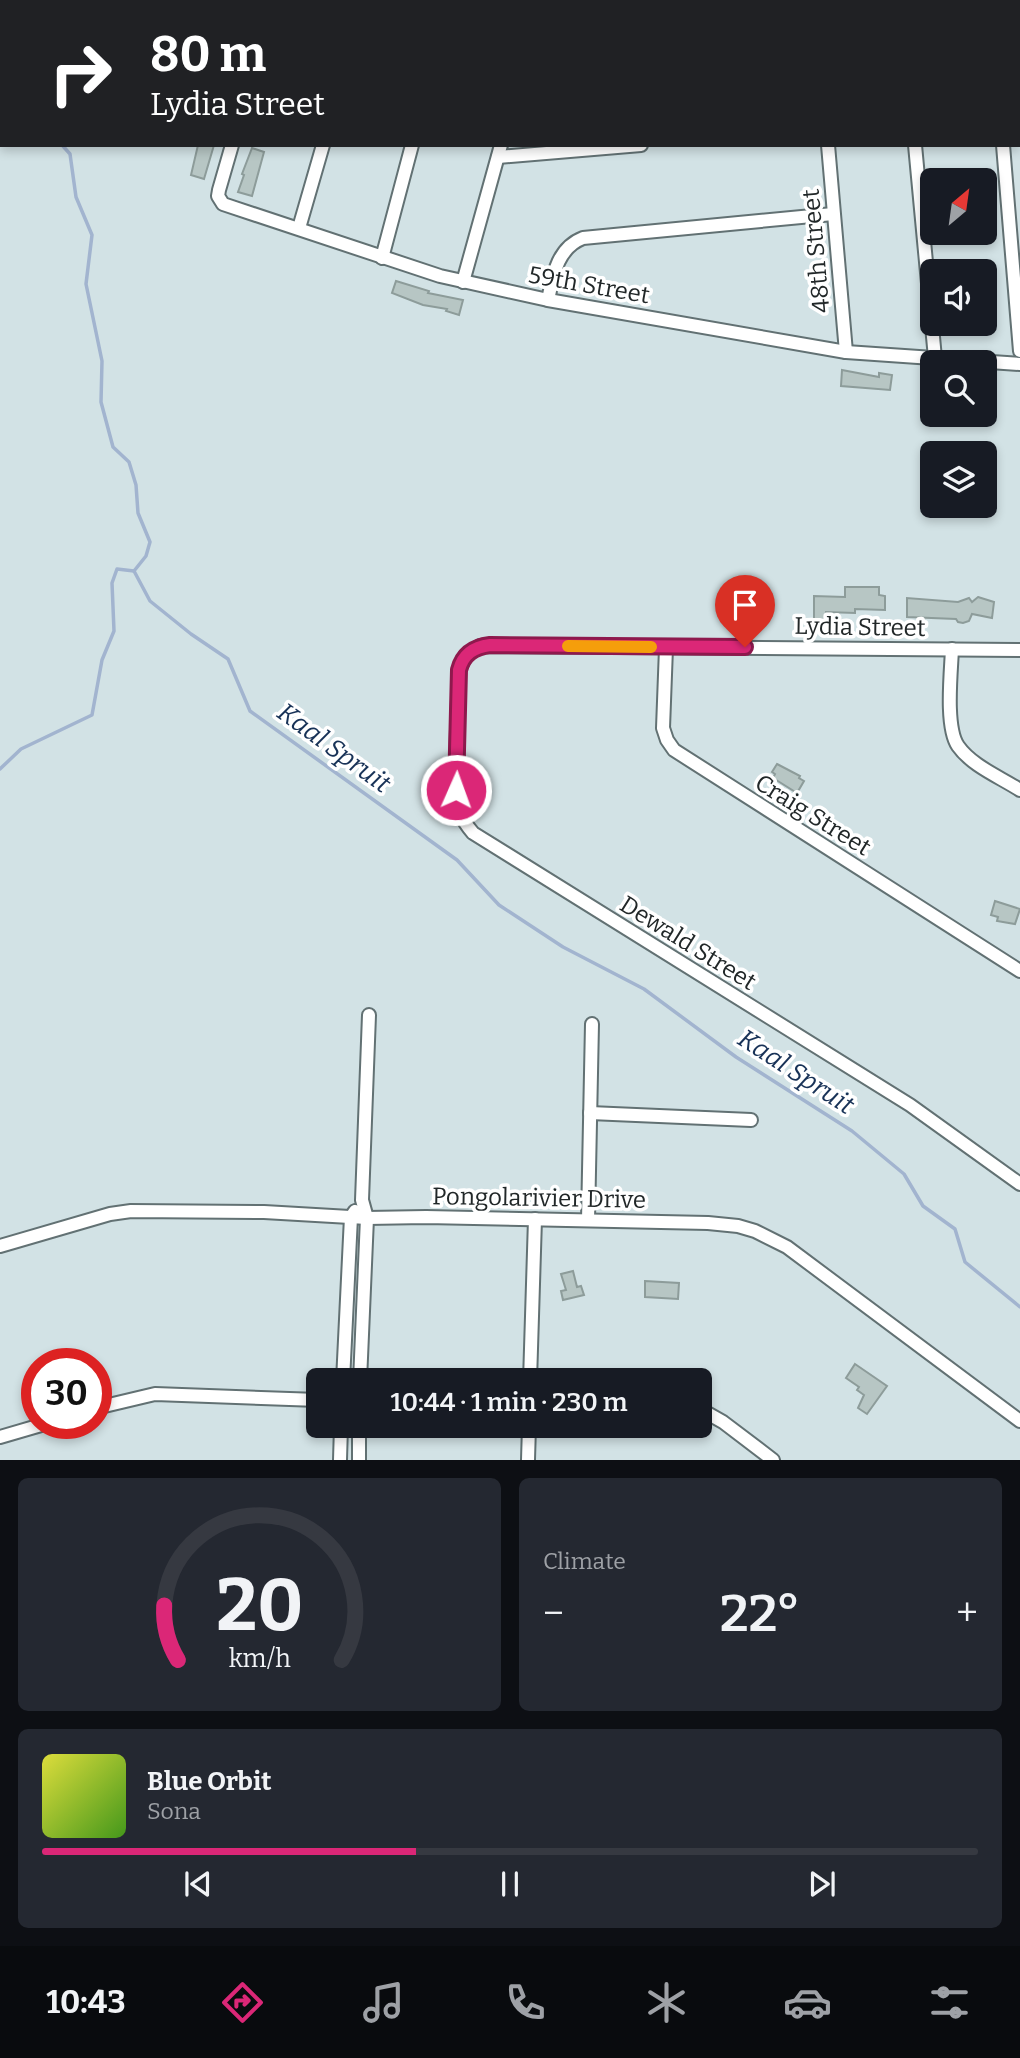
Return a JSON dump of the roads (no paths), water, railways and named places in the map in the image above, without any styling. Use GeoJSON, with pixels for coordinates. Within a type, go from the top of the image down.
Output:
{"type":"FeatureCollection","features":[{"type":"Feature","properties":{"kind":"street","name":"59th Street"},"geometry":{"type":"LineString","coordinates":[[231,147],[219,190],[223,204],[382,258],[463,282],[548,300],[846,352],[920,358]]}},
{"type":"Feature","properties":{"kind":"street"},"geometry":{"type":"LineString","coordinates":[[299,228],[322,147]]}},
{"type":"Feature","properties":{"kind":"street"},"geometry":{"type":"LineString","coordinates":[[382,258],[411,147]]}},
{"type":"Feature","properties":{"kind":"street"},"geometry":{"type":"LineString","coordinates":[[463,282],[500,151],[594,147]]}},
{"type":"Feature","properties":{"kind":"street","name":"48th Street"},"geometry":{"type":"LineString","coordinates":[[828,147],[846,352]]}},
{"type":"Feature","properties":{"kind":"street"},"geometry":{"type":"LineString","coordinates":[[915,147],[934,350]]}},
{"type":"Feature","properties":{"kind":"street"},"geometry":{"type":"LineString","coordinates":[[1003,147],[1020,351]]}},
{"type":"Feature","properties":{"kind":"street"},"geometry":{"type":"LineString","coordinates":[[548,300],[552,279],[562,255],[575,241],[583,237],[833,214]]}},
{"type":"Feature","properties":{"kind":"street","name":"59th Street"},"geometry":{"type":"LineString","coordinates":[[997,362],[1020,364]]}},
{"type":"Feature","properties":{"kind":"street","name":"Lydia Street"},"geometry":{"type":"LineString","coordinates":[[459,670],[461,662],[471,650],[490,645],[1020,650]]}},
{"type":"Feature","properties":{"kind":"street","name":"Craig Street"},"geometry":{"type":"LineString","coordinates":[[666,648],[663,728],[674,750],[1020,971]]}},
{"type":"Feature","properties":{"kind":"street"},"geometry":{"type":"LineString","coordinates":[[951,649],[951,720],[957,745],[967,756],[1020,790]]}},
{"type":"Feature","properties":{"kind":"street","name":"Dewald Street"},"geometry":{"type":"LineString","coordinates":[[459,670],[457,808],[462,821],[473,833],[911,1105],[1020,1184]]}},
{"type":"Feature","properties":{"kind":"street"},"geometry":{"type":"LineString","coordinates":[[361,1368],[367,1218],[362,1200],[369,1015]]}},
{"type":"Feature","properties":{"kind":"street"},"geometry":{"type":"LineString","coordinates":[[588,1220],[592,1024]]}},
{"type":"Feature","properties":{"kind":"street"},"geometry":{"type":"LineString","coordinates":[[590,1112],[751,1120]]}},
{"type":"Feature","properties":{"kind":"street"},"geometry":{"type":"LineString","coordinates":[[344,1368],[351,1217],[362,1200]]}},
{"type":"Feature","properties":{"kind":"street","name":"Pongolarivier Drive"},"geometry":{"type":"LineString","coordinates":[[0,1246],[110,1214],[131,1211],[724,1224],[769,1237],[810,1263],[1020,1421]]}},
{"type":"Feature","properties":{"kind":"street"},"geometry":{"type":"LineString","coordinates":[[530,1368],[535,1219]]}},
{"type":"Feature","properties":{"kind":"street"},"geometry":{"type":"LineString","coordinates":[[112,1404],[155,1394],[306,1400]]}},
{"type":"Feature","properties":{"kind":"street"},"geometry":{"type":"LineString","coordinates":[[712,1416],[773,1460]]}},
{"type":"Feature","properties":{"kind":"street"},"geometry":{"type":"LineString","coordinates":[[0,1437],[21,1431]]}},
{"type":"Feature","properties":{"kind":"street"},"geometry":{"type":"LineString","coordinates":[[340,1460],[341,1438]]}},
{"type":"Feature","properties":{"kind":"street"},"geometry":{"type":"LineString","coordinates":[[359,1438],[359,1460]]}},
{"type":"Feature","properties":{"kind":"street"},"geometry":{"type":"LineString","coordinates":[[528,1460],[529,1438]]}},
{"type":"Feature","properties":{"kind":"waterway","name":"Kaal Spruit"},"geometry":{"type":"LineString","coordinates":[[64,147],[70,154],[76,197],[92,235],[86,284],[102,361],[101,402],[113,447],[129,462],[136,485],[138,513],[150,542],[146,556],[134,571]]}},
{"type":"Feature","properties":{"kind":"waterway"},"geometry":{"type":"LineString","coordinates":[[0,769],[21,749],[92,715],[102,660],[114,631],[112,583],[117,569],[134,571]]}},
{"type":"Feature","properties":{"kind":"waterway","name":"Kaal Spruit"},"geometry":{"type":"LineString","coordinates":[[134,571],[150,601],[228,659],[250,711],[457,860],[499,905],[563,947],[644,989],[736,1057],[852,1131],[904,1174],[923,1206],[955,1229],[965,1262],[1020,1307]]}}]}
